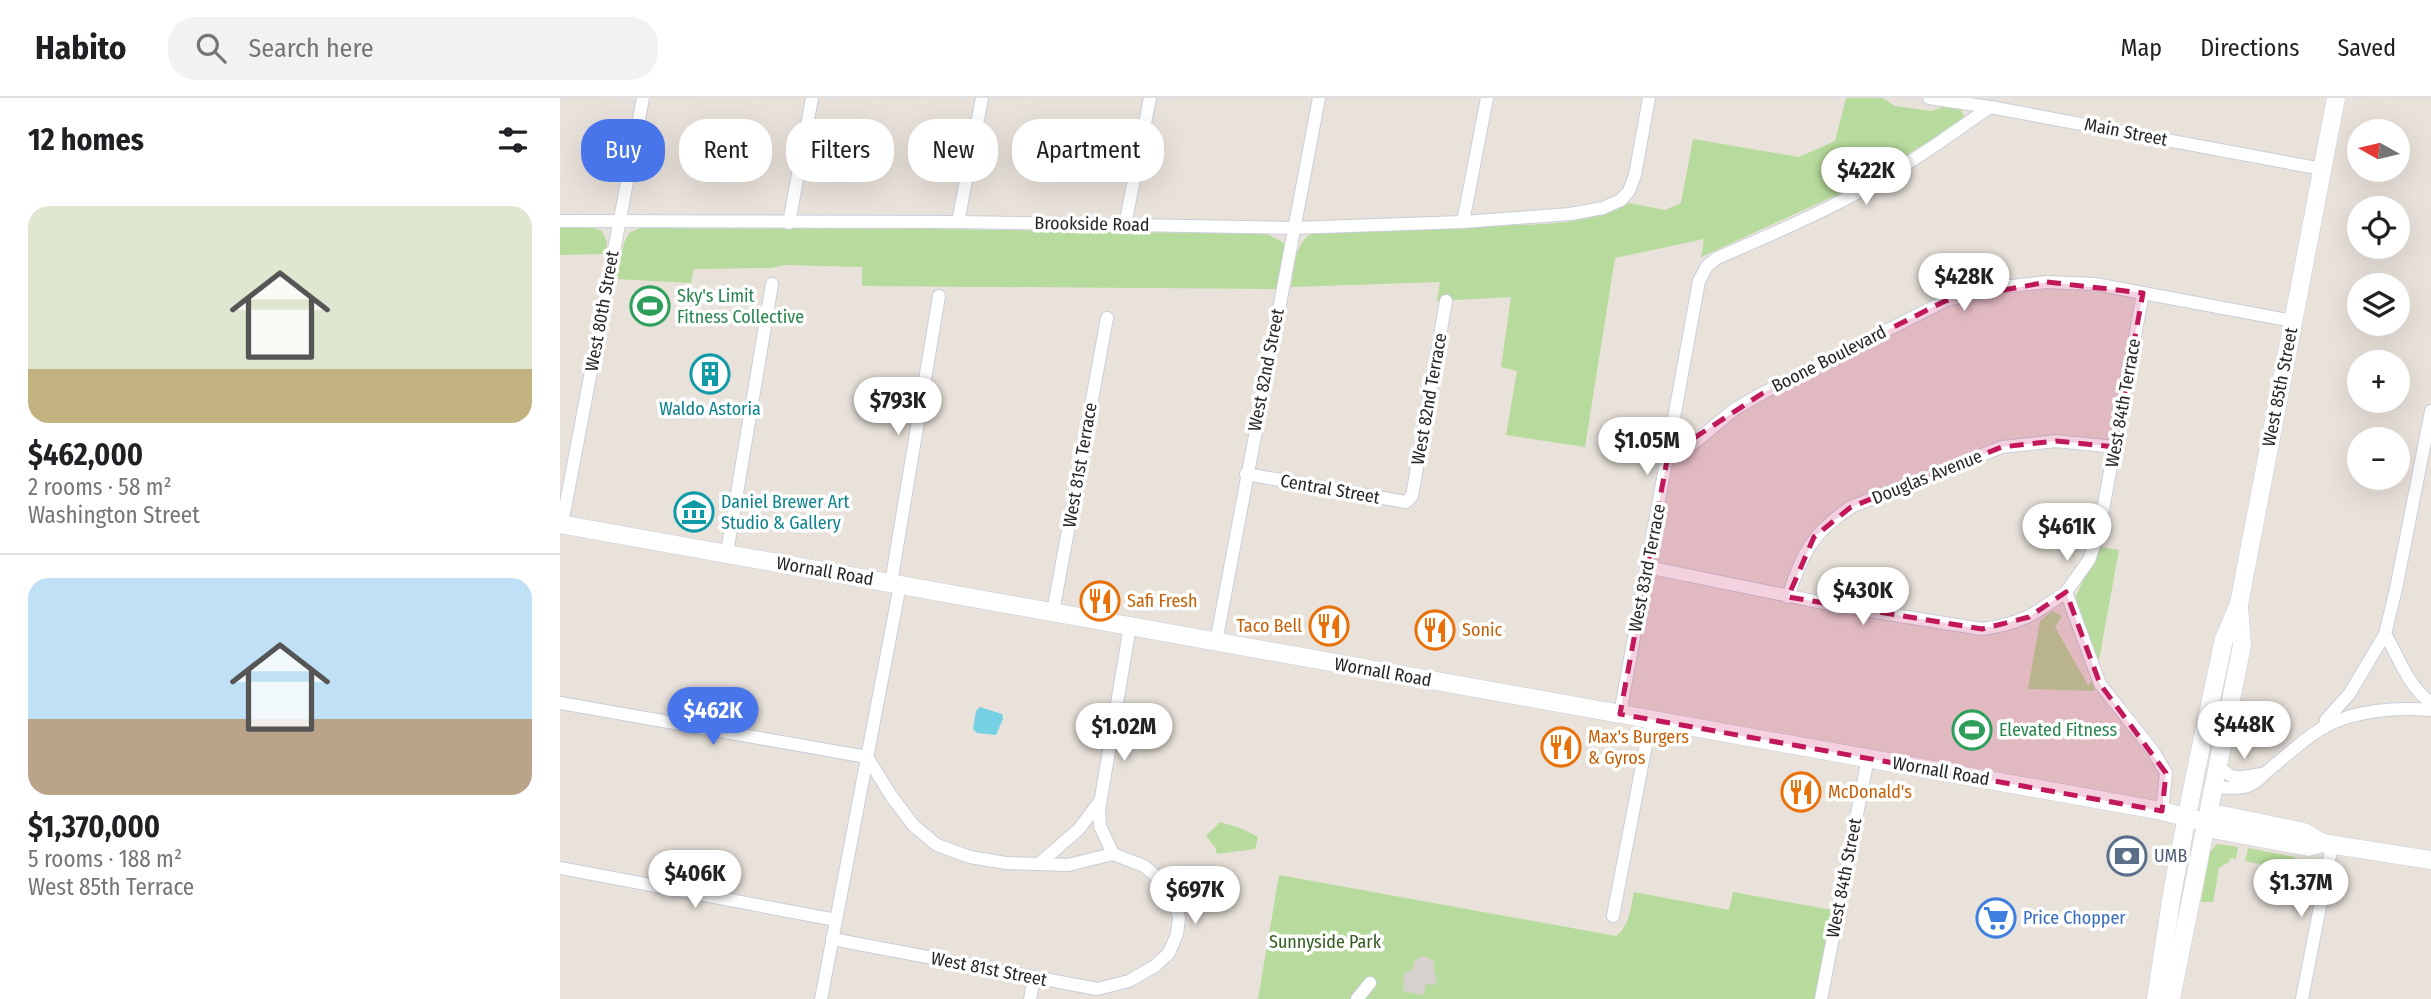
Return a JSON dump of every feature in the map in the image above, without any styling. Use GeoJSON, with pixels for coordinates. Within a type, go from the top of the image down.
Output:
{"type":"FeatureCollection","features":[{"type":"Feature","properties":{"kind":"main road","name":"West 85th Street"},"geometry":{"type":"LineString","coordinates":[[2156,999],[2173,888],[2224,639],[2239,604],[2336,98]]}},
{"type":"Feature","properties":{"kind":"main road","name":"Wornall Road"},"geometry":{"type":"LineString","coordinates":[[561,524],[2162,811],[2205,822],[2222,815],[2304,832],[2327,844],[2431,860]]}},
{"type":"Feature","properties":{"kind":"main road","name":"West 85th Street"},"geometry":{"type":"LineString","coordinates":[[2171,999],[2242,645],[2239,604]]}},
{"type":"Feature","properties":{"kind":"street","name":"West 80th Street"},"geometry":{"type":"LineString","coordinates":[[561,524],[643,98]]}},
{"type":"Feature","properties":{"kind":"street"},"geometry":{"type":"LineString","coordinates":[[789,223],[812,98]]}},
{"type":"Feature","properties":{"kind":"street"},"geometry":{"type":"LineString","coordinates":[[958,222],[982,98]]}},
{"type":"Feature","properties":{"kind":"street"},"geometry":{"type":"LineString","coordinates":[[1125,225],[1150,98]]}},
{"type":"Feature","properties":{"kind":"street","name":"West 82nd Street"},"geometry":{"type":"LineString","coordinates":[[1216,642],[1318,98]]}},
{"type":"Feature","properties":{"kind":"street"},"geometry":{"type":"LineString","coordinates":[[1462,222],[1488,98]]}},
{"type":"Feature","properties":{"kind":"street","name":"Brookside Road"},"geometry":{"type":"LineString","coordinates":[[560,221],[958,222],[1293,228],[1462,222],[1570,214],[1603,208],[1621,200],[1629,191],[1635,175],[1649,98]]}},
{"type":"Feature","properties":{"kind":"street","name":"Main Street"},"geometry":{"type":"LineString","coordinates":[[1929,98],[2322,169]]}},
{"type":"Feature","properties":{"kind":"street","name":"West 83rd Terrace"},"geometry":{"type":"LineString","coordinates":[[1620,714],[1699,281],[1707,266],[1869,187],[1933,148],[1990,107]]}},
{"type":"Feature","properties":{"kind":"street","name":"Boone Boulevard"},"geometry":{"type":"LineString","coordinates":[[1668,455],[1695,442],[1735,409],[1763,393],[1945,301],[1992,288],[2047,282],[2095,284],[2293,321]]}},
{"type":"Feature","properties":{"kind":"street"},"geometry":{"type":"LineString","coordinates":[[727,553],[772,284]]}},
{"type":"Feature","properties":{"kind":"street","name":"West 84th Terrace"},"geometry":{"type":"LineString","coordinates":[[2066,592],[2089,560],[2099,531],[2143,293]]}},
{"type":"Feature","properties":{"kind":"street"},"geometry":{"type":"LineString","coordinates":[[821,999],[867,757],[939,296]]}},
{"type":"Feature","properties":{"kind":"street","name":"West 82nd Terrace"},"geometry":{"type":"LineString","coordinates":[[1412,496],[1446,301]]}},
{"type":"Feature","properties":{"kind":"street","name":"West 81st Terrace"},"geometry":{"type":"LineString","coordinates":[[1053,612],[1107,318]]}},
{"type":"Feature","properties":{"kind":"street"},"geometry":{"type":"LineString","coordinates":[[2325,727],[2326,720],[2350,693],[2385,634],[2431,411]]}},
{"type":"Feature","properties":{"kind":"street","name":"Douglas Avenue"},"geometry":{"type":"LineString","coordinates":[[1788,597],[1803,556],[1814,537],[1829,522],[1851,507],[2002,447],[2056,441],[2115,447]]}},
{"type":"Feature","properties":{"kind":"street","name":"Central Street"},"geometry":{"type":"LineString","coordinates":[[1246,474],[1382,499],[1406,502],[1412,496]]}},
{"type":"Feature","properties":{"kind":"street"},"geometry":{"type":"LineString","coordinates":[[1647,567],[1788,597],[1982,629],[2029,618],[2066,592],[2100,684],[2153,751],[2166,773],[2162,811]]}},
{"type":"Feature","properties":{"kind":"street"},"geometry":{"type":"LineString","coordinates":[[560,703],[867,757],[914,826],[937,845],[970,857],[1006,863],[1041,862],[1068,865],[1113,853],[1100,826],[1100,801],[1130,626]]}},
{"type":"Feature","properties":{"kind":"street"},"geometry":{"type":"LineString","coordinates":[[2385,634],[2405,674],[2420,695],[2431,703]]}},
{"type":"Feature","properties":{"kind":"street"},"geometry":{"type":"LineString","coordinates":[[2212,788],[2248,787],[2325,727],[2364,713],[2408,708],[2431,710]]}},
{"type":"Feature","properties":{"kind":"street"},"geometry":{"type":"LineString","coordinates":[[1613,916],[1651,719]]}},
{"type":"Feature","properties":{"kind":"street","name":"West 84th Street"},"geometry":{"type":"LineString","coordinates":[[1821,999],[1868,758]]}},
{"type":"Feature","properties":{"kind":"street"},"geometry":{"type":"LineString","coordinates":[[2217,764],[2225,773],[2239,779],[2264,774]]}},
{"type":"Feature","properties":{"kind":"street"},"geometry":{"type":"LineString","coordinates":[[1041,862],[1079,829],[1100,801]]}},
{"type":"Feature","properties":{"kind":"street"},"geometry":{"type":"LineString","coordinates":[[2302,999],[2327,844]]}},
{"type":"Feature","properties":{"kind":"street","name":"West 81st Street"},"geometry":{"type":"LineString","coordinates":[[832,939],[1097,989],[1129,981],[1155,966],[1169,953],[1176,939],[1179,918],[1172,893],[1165,884],[1144,866],[1113,853]]}},
{"type":"Feature","properties":{"kind":"street"},"geometry":{"type":"LineString","coordinates":[[560,868],[836,920]]}},
{"type":"Feature","properties":{"kind":"street"},"geometry":{"type":"LineString","coordinates":[[1030,999],[1034,978]]}},
{"type":"Feature","properties":{"kind":"street"},"geometry":{"type":"LineString","coordinates":[[1357,999],[1370,983]]}},
{"type":"Feature","properties":{"kind":"highlighted area"},"geometry":{"type":"Polygon","coordinates":[[[2047,282],[2143,293],[2115,447],[2056,441],[2002,447],[1851,507],[1814,537],[1788,597],[1982,629],[2029,617],[2066,592],[2100,684],[2166,773],[2162,811],[1620,714],[1668,455],[1763,393],[1945,301],[2047,282]]]}},
{"type":"Feature","properties":{"kind":"green space"},"geometry":{"type":"Polygon","coordinates":[[[1846,98],[1882,98],[1895,106],[1932,111],[1943,107],[1961,110],[1964,116],[1963,120],[1858,185],[1701,257],[1704,239],[1615,258],[1585,447],[1506,435],[1517,371],[1501,367],[1511,297],[1437,301],[1440,282],[1291,287],[1299,248],[1307,237],[1314,233],[1545,224],[1597,216],[1629,203],[1665,210],[1681,203],[1693,139],[1799,157],[1835,141],[1846,98]]]}},
{"type":"Feature","properties":{"kind":"green space"},"geometry":{"type":"Polygon","coordinates":[[[560,227],[594,228],[602,231],[607,242],[606,254],[560,255],[560,227]]]}},
{"type":"Feature","properties":{"kind":"green space"},"geometry":{"type":"Polygon","coordinates":[[[640,228],[1267,234],[1284,243],[1284,253],[1277,289],[862,286],[862,267],[785,265],[771,268],[694,269],[691,283],[616,279],[624,243],[629,233],[640,228]]]}},
{"type":"Feature","properties":{"kind":"green space"},"geometry":{"type":"Polygon","coordinates":[[[2099,547],[2119,550],[2099,660],[2076,607],[2075,598],[2099,547]]]}},
{"type":"Feature","properties":{"kind":"green space"},"geometry":{"type":"Polygon","coordinates":[[[2052,611],[2062,616],[2055,627],[2088,685],[2096,680],[2094,691],[2028,689],[2040,621],[2052,611]]]}},
{"type":"Feature","properties":{"kind":"green space"},"geometry":{"type":"Polygon","coordinates":[[[1220,822],[1258,837],[1255,849],[1217,854],[1206,836],[1220,822]]]}},
{"type":"Feature","properties":{"kind":"green space"},"geometry":{"type":"Polygon","coordinates":[[[2217,844],[2238,847],[2236,859],[2230,858],[2229,862],[2219,868],[2213,902],[2201,902],[2210,852],[2217,844]]]}},
{"type":"Feature","properties":{"kind":"green space"},"geometry":{"type":"Polygon","coordinates":[[[2248,848],[2295,857],[2292,871],[2245,861],[2248,848]]]}},
{"type":"Feature","properties":{"kind":"green space","name":"Sunnyside Park"},"geometry":{"type":"Polygon","coordinates":[[[1279,875],[1616,936],[1627,922],[1634,892],[1729,910],[1733,892],[1832,910],[1815,999],[1258,999],[1279,875]]]}},
{"type":"Feature","properties":{"kind":"shaded area"},"geometry":{"type":"Polygon","coordinates":[[[1422,956],[1434,962],[1434,974],[1437,976],[1435,985],[1426,984],[1424,995],[1403,991],[1404,973],[1412,970],[1415,960],[1422,956]]]}},
{"type":"Feature","properties":{"kind":"water"},"geometry":{"type":"Polygon","coordinates":[[[980,707],[1002,714],[1003,719],[996,735],[977,733],[973,729],[976,711],[980,707]]]}},
{"type":"Feature","properties":{"kind":"place","name":"Sky's Limit Fitness Collective"},"geometry":{"type":"Point","coordinates":[650,306]}},
{"type":"Feature","properties":{"kind":"place","name":"Waldo Astoria"},"geometry":{"type":"Point","coordinates":[710,374]}},
{"type":"Feature","properties":{"kind":"place","name":"Daniel Brewer Art Studio & Gallery"},"geometry":{"type":"Point","coordinates":[694,512]}},
{"type":"Feature","properties":{"kind":"place","name":"Safi Fresh"},"geometry":{"type":"Point","coordinates":[1100,601]}},
{"type":"Feature","properties":{"kind":"place","name":"Taco Bell"},"geometry":{"type":"Point","coordinates":[1329,626]}},
{"type":"Feature","properties":{"kind":"place","name":"Sonic"},"geometry":{"type":"Point","coordinates":[1435,630]}},
{"type":"Feature","properties":{"kind":"place","name":"Elevated Fitness"},"geometry":{"type":"Point","coordinates":[1972,730]}},
{"type":"Feature","properties":{"kind":"place","name":"Max's Burgers & Gyros"},"geometry":{"type":"Point","coordinates":[1561,747]}},
{"type":"Feature","properties":{"kind":"place","name":"McDonald's"},"geometry":{"type":"Point","coordinates":[1801,792]}},
{"type":"Feature","properties":{"kind":"place","name":"UMB"},"geometry":{"type":"Point","coordinates":[2127,856]}},
{"type":"Feature","properties":{"kind":"place","name":"Price Chopper"},"geometry":{"type":"Point","coordinates":[1996,918]}}]}
